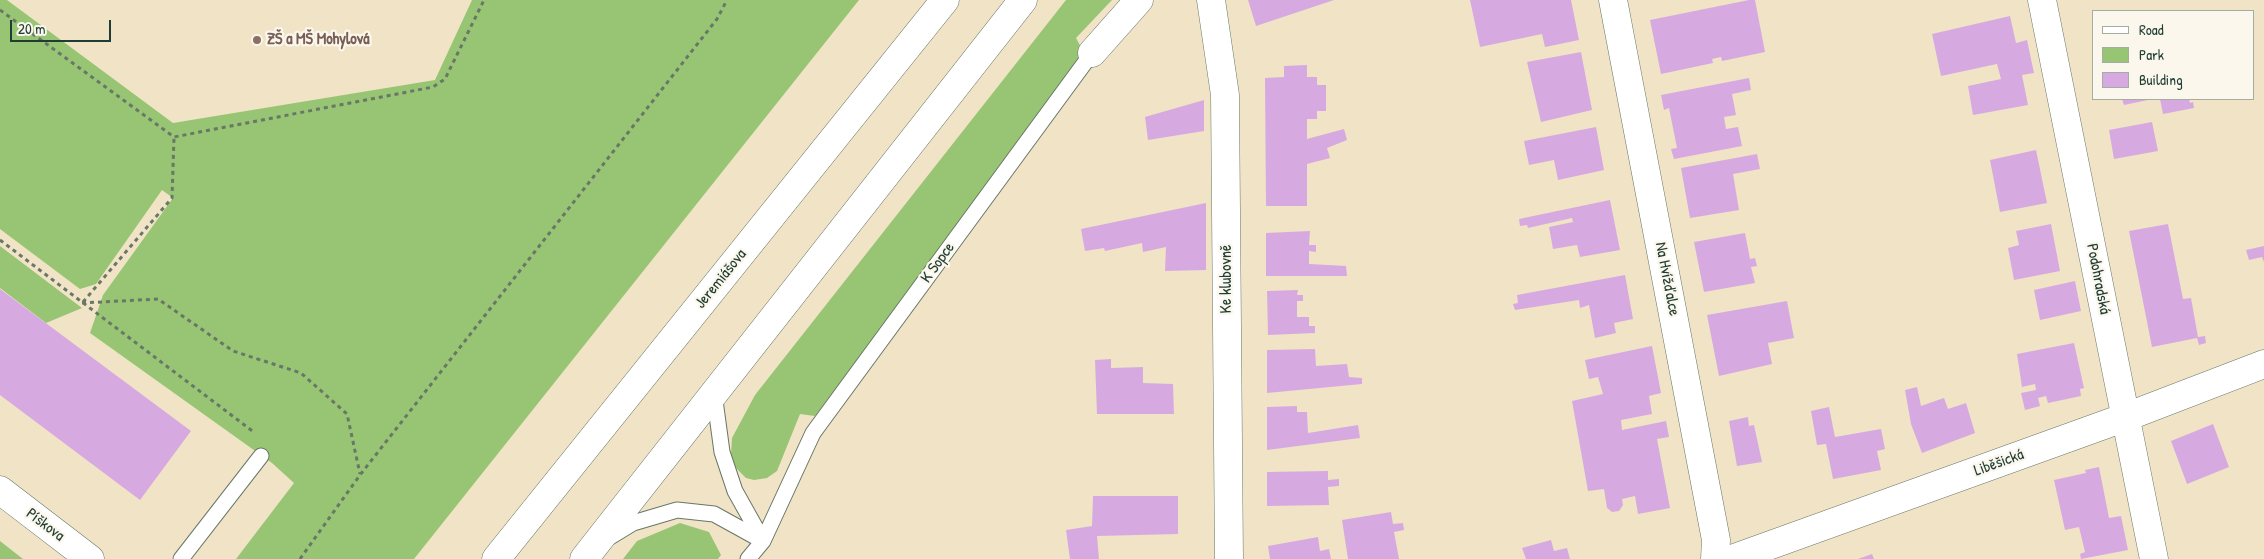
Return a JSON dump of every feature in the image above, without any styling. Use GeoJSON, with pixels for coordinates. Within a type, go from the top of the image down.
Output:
{"type":"FeatureCollection","features":[{"type":"Feature","properties":{"kind":"street","name":"Jeremiášova"},"geometry":{"type":"LineString","coordinates":[[496,559],[945,0]]}},
{"type":"Feature","properties":{"kind":"street"},"geometry":{"type":"LineString","coordinates":[[588,553],[1023,0]]}},
{"type":"Feature","properties":{"kind":"street","name":"K Sopce"},"geometry":{"type":"LineString","coordinates":[[1092,53],[1139,0]]}},
{"type":"Feature","properties":{"kind":"street","name":"Ke klubovně"},"geometry":{"type":"LineString","coordinates":[[1211,0],[1225,95],[1229,559]]}},
{"type":"Feature","properties":{"kind":"street","name":"Na Hvížďalce"},"geometry":{"type":"LineString","coordinates":[[1614,0],[1716,540],[1715,559]]}},
{"type":"Feature","properties":{"kind":"street","name":"Podohradská"},"geometry":{"type":"LineString","coordinates":[[2042,0],[2154,559]]}},
{"type":"Feature","properties":{"kind":"street","name":"Liběšická"},"geometry":{"type":"LineString","coordinates":[[1732,559],[2126,418],[2264,364]]}},
{"type":"Feature","properties":{"kind":"street","name":"Píškova"},"geometry":{"type":"LineString","coordinates":[[0,490],[90,559]]}},
{"type":"Feature","properties":{"kind":"lane","name":"K Sopce"},"geometry":{"type":"LineString","coordinates":[[748,559],[763,541],[813,433],[1092,53]]}},
{"type":"Feature","properties":{"kind":"lane"},"geometry":{"type":"LineString","coordinates":[[714,391],[722,452],[735,491],[763,541]]}},
{"type":"Feature","properties":{"kind":"lane"},"geometry":{"type":"LineString","coordinates":[[182,559],[261,456]]}},
{"type":"Feature","properties":{"kind":"lane"},"geometry":{"type":"LineString","coordinates":[[588,553],[633,523],[677,510],[714,514],[763,541]]}},
{"type":"Feature","properties":{"kind":"path"},"geometry":{"type":"LineString","coordinates":[[0,10],[174,137],[433,87],[445,78],[484,0]]}},
{"type":"Feature","properties":{"kind":"path"},"geometry":{"type":"LineString","coordinates":[[300,559],[360,475],[717,19],[727,0]]}},
{"type":"Feature","properties":{"kind":"path"},"geometry":{"type":"LineString","coordinates":[[82,303],[172,198],[174,137]]}},
{"type":"Feature","properties":{"kind":"path"},"geometry":{"type":"LineString","coordinates":[[0,240],[269,443],[261,456]]}},
{"type":"Feature","properties":{"kind":"path"},"geometry":{"type":"LineString","coordinates":[[82,303],[158,299],[233,351],[301,373],[347,414],[360,475]]}},
{"type":"Feature","properties":{"kind":"green space"},"geometry":{"type":"Polygon","coordinates":[[[0,0],[7,0],[173,123],[435,80],[472,0],[859,0],[414,559],[236,559],[294,483],[272,463],[90,333],[103,295],[173,198],[162,190],[96,284],[80,289],[0,229],[0,0]]]}},
{"type":"Feature","properties":{"kind":"green space"},"geometry":{"type":"Polygon","coordinates":[[[1066,0],[1112,0],[1076,38],[1084,53],[979,201],[815,416],[800,414],[777,471],[767,478],[754,480],[746,478],[736,468],[731,455],[732,438],[755,395],[1066,0]]]}},
{"type":"Feature","properties":{"kind":"green space"},"geometry":{"type":"Polygon","coordinates":[[[0,246],[82,308],[46,323],[0,288],[0,246]]]}},
{"type":"Feature","properties":{"kind":"green space"},"geometry":{"type":"Polygon","coordinates":[[[680,523],[709,532],[721,555],[718,559],[623,559],[637,541],[680,523]]]}},
{"type":"Feature","properties":{"kind":"green space"},"geometry":{"type":"Polygon","coordinates":[[[0,541],[23,559],[0,559],[0,541]]]}},
{"type":"Feature","properties":{"kind":"building"},"geometry":{"type":"Polygon","coordinates":[[[1248,0],[1334,0],[1256,26],[1248,0]]]}},
{"type":"Feature","properties":{"kind":"building"},"geometry":{"type":"Polygon","coordinates":[[[1470,0],[1571,0],[1579,40],[1545,47],[1542,34],[1480,47],[1470,0]]]}},
{"type":"Feature","properties":{"kind":"building"},"geometry":{"type":"Polygon","coordinates":[[[1755,0],[1765,52],[1722,61],[1721,57],[1712,59],[1713,63],[1661,74],[1650,20],[1755,0]]]}},
{"type":"Feature","properties":{"kind":"building"},"geometry":{"type":"Polygon","coordinates":[[[2010,16],[2016,43],[2027,40],[2034,73],[2022,75],[2028,105],[1973,115],[1968,86],[2001,79],[1997,64],[1941,76],[1932,34],[2010,16]]]}},
{"type":"Feature","properties":{"kind":"building"},"geometry":{"type":"Polygon","coordinates":[[[1581,52],[1592,110],[1541,122],[1527,62],[1581,52]]]}},
{"type":"Feature","properties":{"kind":"building"},"geometry":{"type":"Polygon","coordinates":[[[1307,65],[1307,77],[1317,77],[1317,85],[1326,85],[1326,111],[1317,111],[1317,119],[1307,119],[1307,139],[1344,129],[1347,140],[1327,148],[1330,158],[1307,164],[1307,206],[1266,206],[1265,78],[1284,77],[1284,66],[1307,65]]]}},
{"type":"Feature","properties":{"kind":"building"},"geometry":{"type":"Polygon","coordinates":[[[1749,78],[1751,90],[1732,94],[1736,115],[1724,117],[1726,129],[1738,127],[1742,146],[1674,159],[1671,149],[1677,148],[1669,108],[1664,110],[1661,95],[1749,78]]]}},
{"type":"Feature","properties":{"kind":"building"},"geometry":{"type":"Polygon","coordinates":[[[1204,100],[1204,131],[1148,140],[1145,117],[1204,100]]]}},
{"type":"Feature","properties":{"kind":"building"},"geometry":{"type":"Polygon","coordinates":[[[2122,100],[2148,100],[2124,105],[2122,100]]]}},
{"type":"Feature","properties":{"kind":"building"},"geometry":{"type":"Polygon","coordinates":[[[2160,100],[2189,100],[2190,103],[2193,102],[2194,108],[2163,114],[2160,100]]]}},
{"type":"Feature","properties":{"kind":"building"},"geometry":{"type":"Polygon","coordinates":[[[2152,122],[2158,151],[2114,159],[2109,130],[2152,122]]]}},
{"type":"Feature","properties":{"kind":"building"},"geometry":{"type":"Polygon","coordinates":[[[1596,127],[1604,170],[1558,180],[1554,160],[1529,165],[1524,141],[1596,127]]]}},
{"type":"Feature","properties":{"kind":"building"},"geometry":{"type":"Polygon","coordinates":[[[2036,150],[2047,203],[2000,212],[1990,160],[2036,150]]]}},
{"type":"Feature","properties":{"kind":"building"},"geometry":{"type":"Polygon","coordinates":[[[1757,154],[1760,169],[1733,174],[1739,210],[1690,218],[1681,168],[1757,154]]]}},
{"type":"Feature","properties":{"kind":"building"},"geometry":{"type":"Polygon","coordinates":[[[1610,200],[1620,250],[1580,257],[1577,245],[1553,249],[1549,227],[1573,222],[1572,218],[1528,228],[1527,225],[1520,226],[1519,219],[1610,200]]]}},
{"type":"Feature","properties":{"kind":"building"},"geometry":{"type":"Polygon","coordinates":[[[1206,203],[1206,270],[1165,271],[1166,247],[1143,252],[1142,243],[1105,251],[1104,248],[1085,251],[1081,229],[1206,203]]]}},
{"type":"Feature","properties":{"kind":"building"},"geometry":{"type":"Polygon","coordinates":[[[2051,224],[2060,271],[2014,280],[2008,248],[2019,245],[2016,231],[2051,224]]]}},
{"type":"Feature","properties":{"kind":"building"},"geometry":{"type":"Polygon","coordinates":[[[2168,224],[2183,299],[2191,298],[2198,337],[2205,336],[2206,343],[2199,345],[2197,338],[2152,347],[2129,231],[2168,224]]]}},
{"type":"Feature","properties":{"kind":"building"},"geometry":{"type":"Polygon","coordinates":[[[1310,231],[1309,245],[1316,245],[1316,252],[1309,251],[1309,264],[1346,266],[1347,276],[1266,276],[1266,233],[1310,231]]]}},
{"type":"Feature","properties":{"kind":"building"},"geometry":{"type":"Polygon","coordinates":[[[1745,233],[1750,259],[1755,258],[1757,266],[1751,267],[1755,283],[1704,292],[1694,242],[1745,233]]]}},
{"type":"Feature","properties":{"kind":"building"},"geometry":{"type":"Polygon","coordinates":[[[2264,246],[2264,262],[2262,257],[2249,260],[2246,250],[2264,246]]]}},
{"type":"Feature","properties":{"kind":"building"},"geometry":{"type":"Polygon","coordinates":[[[1625,275],[1633,319],[1614,323],[1616,333],[1595,338],[1589,305],[1580,308],[1579,300],[1515,310],[1513,304],[1518,303],[1517,295],[1625,275]]]}},
{"type":"Feature","properties":{"kind":"building"},"geometry":{"type":"Polygon","coordinates":[[[2075,281],[2081,311],[2040,320],[2034,290],[2075,281]]]}},
{"type":"Feature","properties":{"kind":"building"},"geometry":{"type":"Polygon","coordinates":[[[0,289],[191,431],[140,500],[0,395],[0,289]]]}},
{"type":"Feature","properties":{"kind":"building"},"geometry":{"type":"Polygon","coordinates":[[[1298,290],[1297,295],[1303,295],[1303,301],[1297,301],[1297,317],[1309,317],[1309,326],[1315,326],[1315,333],[1268,335],[1267,291],[1298,290]]]}},
{"type":"Feature","properties":{"kind":"building"},"geometry":{"type":"Polygon","coordinates":[[[1787,301],[1794,338],[1768,343],[1772,364],[1719,376],[1707,315],[1787,301]]]}},
{"type":"Feature","properties":{"kind":"building"},"geometry":{"type":"Polygon","coordinates":[[[2074,343],[2084,388],[2080,389],[2081,396],[2048,403],[2046,396],[2038,398],[2040,406],[2025,410],[2021,393],[2036,390],[2035,384],[2022,387],[2017,354],[2074,343]]]}},
{"type":"Feature","properties":{"kind":"building"},"geometry":{"type":"Polygon","coordinates":[[[1652,346],[1661,393],[1649,396],[1652,414],[1621,420],[1622,430],[1666,421],[1669,437],[1657,439],[1670,508],[1638,514],[1635,496],[1622,499],[1623,505],[1619,511],[1612,512],[1607,508],[1604,489],[1588,491],[1572,401],[1603,394],[1598,377],[1589,379],[1585,360],[1652,346]]]}},
{"type":"Feature","properties":{"kind":"building"},"geometry":{"type":"Polygon","coordinates":[[[1315,349],[1316,366],[1347,364],[1349,377],[1362,378],[1362,384],[1267,393],[1267,350],[1315,349]]]}},
{"type":"Feature","properties":{"kind":"building"},"geometry":{"type":"Polygon","coordinates":[[[1111,359],[1111,368],[1143,367],[1143,383],[1173,384],[1174,414],[1097,414],[1095,360],[1111,359]]]}},
{"type":"Feature","properties":{"kind":"building"},"geometry":{"type":"Polygon","coordinates":[[[1917,387],[1921,406],[1944,398],[1948,409],[1966,403],[1975,433],[1922,453],[1911,424],[1905,390],[1917,387]]]}},
{"type":"Feature","properties":{"kind":"building"},"geometry":{"type":"Polygon","coordinates":[[[1297,406],[1297,412],[1307,412],[1308,433],[1358,425],[1360,438],[1267,450],[1267,407],[1297,406]]]}},
{"type":"Feature","properties":{"kind":"building"},"geometry":{"type":"Polygon","coordinates":[[[1829,407],[1835,437],[1881,429],[1885,449],[1877,451],[1881,470],[1833,479],[1826,444],[1817,445],[1811,411],[1829,407]]]}},
{"type":"Feature","properties":{"kind":"building"},"geometry":{"type":"Polygon","coordinates":[[[1748,417],[1749,426],[1754,425],[1762,462],[1737,466],[1729,421],[1748,417]]]}},
{"type":"Feature","properties":{"kind":"building"},"geometry":{"type":"Polygon","coordinates":[[[2213,424],[2229,467],[2187,484],[2171,441],[2213,424]]]}},
{"type":"Feature","properties":{"kind":"building"},"geometry":{"type":"Polygon","coordinates":[[[2099,467],[2109,518],[2121,516],[2128,550],[2081,559],[2080,554],[2085,552],[2079,527],[2065,530],[2054,480],[2086,473],[2085,470],[2099,467]]]}},
{"type":"Feature","properties":{"kind":"building"},"geometry":{"type":"Polygon","coordinates":[[[1328,471],[1328,480],[1339,479],[1339,486],[1328,487],[1329,505],[1267,506],[1267,472],[1328,471]]]}},
{"type":"Feature","properties":{"kind":"building"},"geometry":{"type":"Polygon","coordinates":[[[1093,496],[1178,496],[1178,534],[1097,536],[1099,559],[1070,559],[1066,530],[1092,526],[1093,496]]]}},
{"type":"Feature","properties":{"kind":"building"},"geometry":{"type":"Polygon","coordinates":[[[1391,512],[1393,524],[1403,523],[1404,530],[1394,532],[1399,559],[1348,559],[1342,520],[1391,512]]]}},
{"type":"Feature","properties":{"kind":"building"},"geometry":{"type":"Polygon","coordinates":[[[1318,537],[1320,551],[1329,549],[1331,559],[1270,559],[1268,546],[1318,537]]]}},
{"type":"Feature","properties":{"kind":"building"},"geometry":{"type":"Polygon","coordinates":[[[1551,540],[1554,551],[1567,548],[1570,559],[1526,559],[1522,548],[1551,540]]]}},
{"type":"Feature","properties":{"kind":"building"},"geometry":{"type":"Polygon","coordinates":[[[1872,554],[1874,559],[1858,559],[1872,554]]]}},
{"type":"Feature","properties":{"kind":"place","name":"ZŠ a MŠ Mohylová"},"geometry":{"type":"Point","coordinates":[257,40]}}]}
